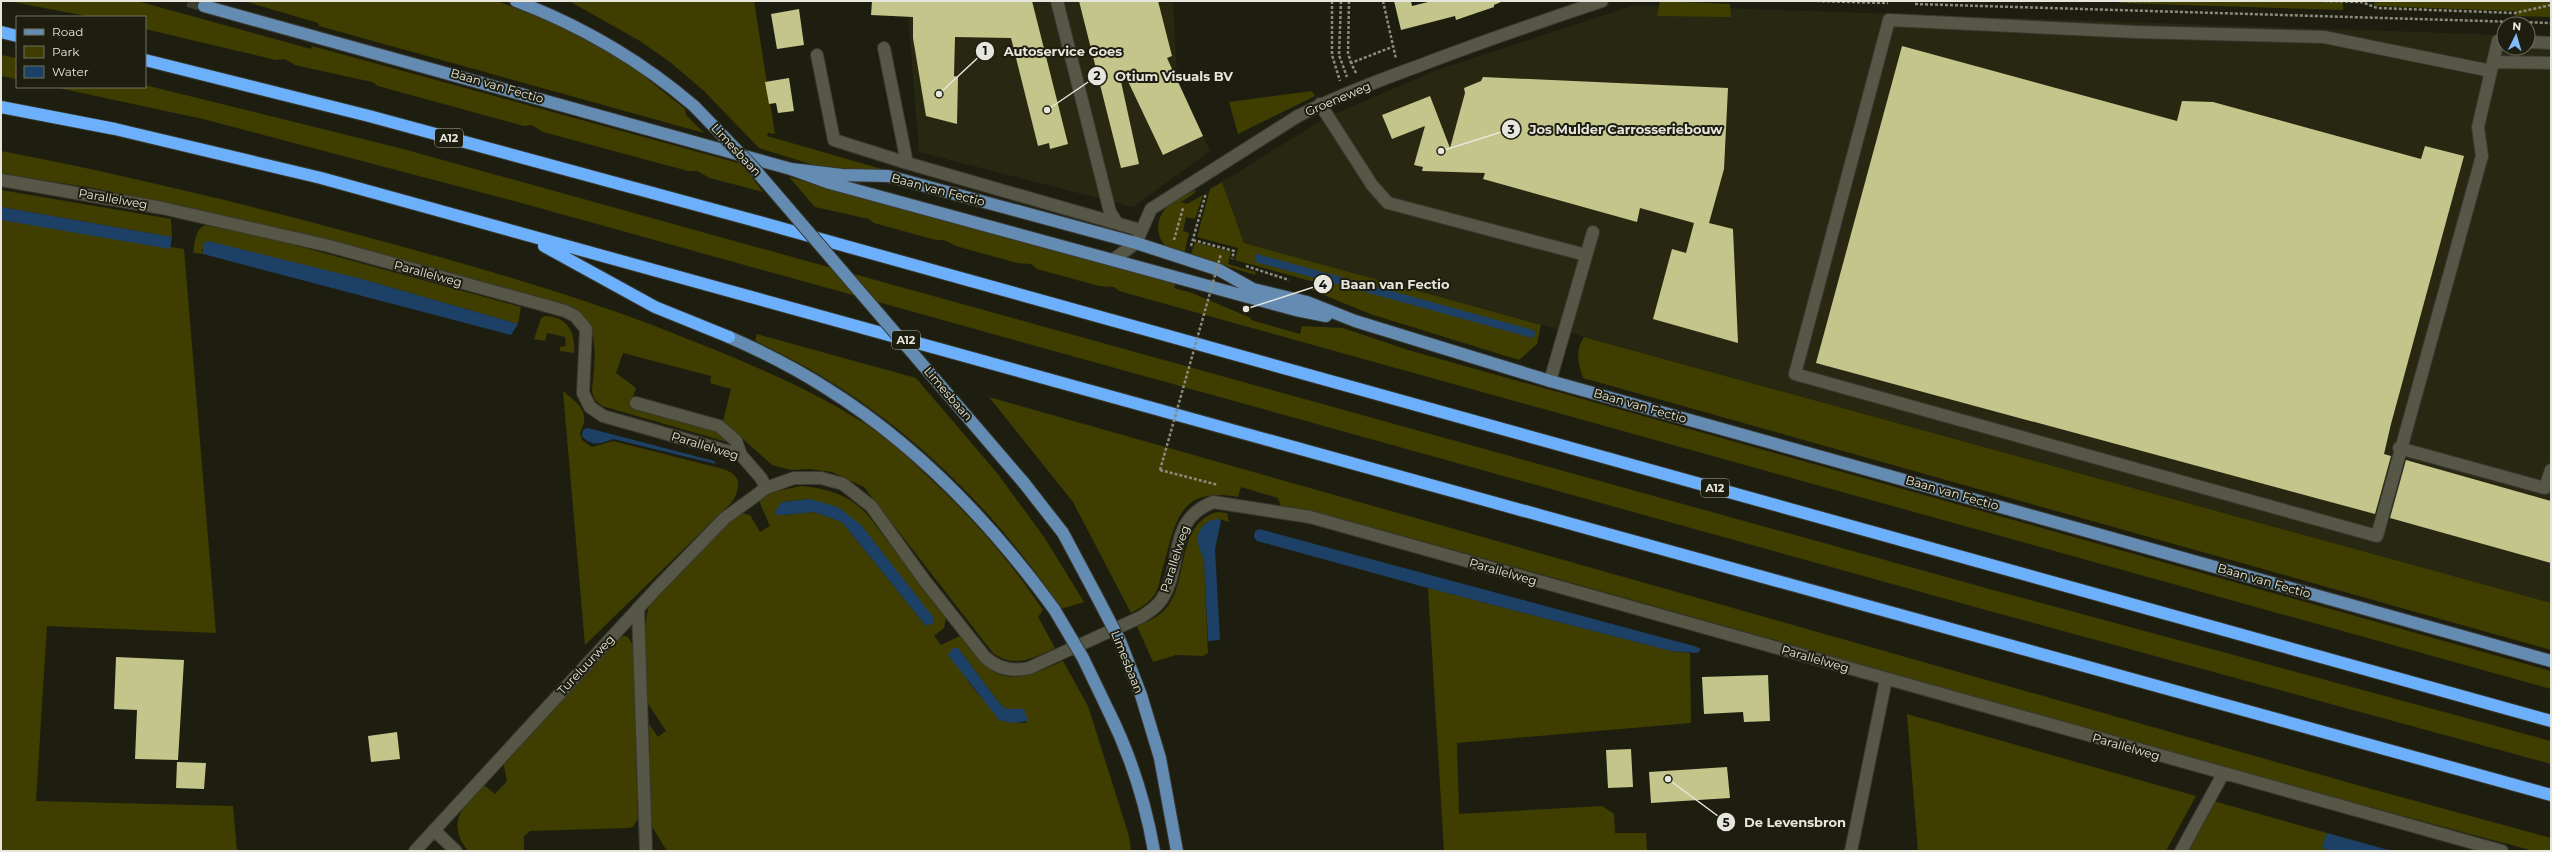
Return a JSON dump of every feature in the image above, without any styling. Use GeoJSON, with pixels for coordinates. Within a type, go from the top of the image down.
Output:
{"type":"FeatureCollection","features":[{"type":"Feature","properties":{"kind":"highway"},"geometry":{"type":"LineString","coordinates":[[1,32],[16,36]]}},
{"type":"Feature","properties":{"kind":"highway","name":"A12"},"geometry":{"type":"LineString","coordinates":[[146,60],[369,116],[752,220],[2551,720]]}},
{"type":"Feature","properties":{"kind":"highway","name":"A12"},"geometry":{"type":"LineString","coordinates":[[1,107],[115,129],[321,178],[526,236],[2551,795]]}},
{"type":"Feature","properties":{"kind":"highway","name":"A12"},"geometry":{"type":"LineString","coordinates":[[526,236],[655,307],[730,336]]}},
{"type":"Feature","properties":{"kind":"main road","name":"Limesbaan"},"geometry":{"type":"LineString","coordinates":[[516,1],[558,16],[602,39],[663,80],[694,106],[752,166],[1024,483],[1063,533],[1120,641],[1141,695],[1160,758],[1176,851]]}},
{"type":"Feature","properties":{"kind":"main road","name":"Baan van Fectio"},"geometry":{"type":"LineString","coordinates":[[204,6],[791,168],[830,183],[1114,259],[1296,310],[1355,321]]}},
{"type":"Feature","properties":{"kind":"main road","name":"Baan van Fectio"},"geometry":{"type":"LineString","coordinates":[[791,168],[842,175],[888,176],[1136,243],[1219,270],[1253,289],[1307,302],[1355,321],[1550,381],[2551,661]]}},
{"type":"Feature","properties":{"kind":"main road"},"geometry":{"type":"LineString","coordinates":[[730,336],[779,360],[827,388],[905,447],[1001,542],[1054,609],[1083,658],[1125,744],[1145,802],[1154,851]]}},
{"type":"Feature","properties":{"kind":"street"},"geometry":{"type":"LineString","coordinates":[[1057,1],[1110,212],[1117,223]]}},
{"type":"Feature","properties":{"kind":"street","name":"Groeneweg"},"geometry":{"type":"LineString","coordinates":[[1136,243],[1140,230],[1151,209],[1298,116],[1320,104],[1493,38],[1602,1]]}},
{"type":"Feature","properties":{"kind":"street"},"geometry":{"type":"LineString","coordinates":[[2496,49],[2492,66],[2478,127],[2482,156],[2400,448],[2377,536],[1795,374],[1889,20],[2136,32],[2324,37],[2492,66],[2551,63]]}},
{"type":"Feature","properties":{"kind":"street"},"geometry":{"type":"LineString","coordinates":[[2536,42],[2551,43]]}},
{"type":"Feature","properties":{"kind":"street"},"geometry":{"type":"LineString","coordinates":[[884,48],[907,163]]}},
{"type":"Feature","properties":{"kind":"street"},"geometry":{"type":"LineString","coordinates":[[817,55],[834,140],[907,163],[1140,230]]}},
{"type":"Feature","properties":{"kind":"street"},"geometry":{"type":"LineString","coordinates":[[1320,104],[1372,185],[1388,203],[1586,255]]}},
{"type":"Feature","properties":{"kind":"street","name":"Parallelweg"},"geometry":{"type":"LineString","coordinates":[[1,180],[185,213],[329,246],[565,311],[578,319],[586,329],[583,393],[590,407],[603,416],[741,455],[761,478],[766,488],[794,478],[821,478],[843,484],[871,506],[925,581],[985,657],[992,663],[1016,671],[1029,668],[1141,617],[1156,607],[1166,590],[1182,532],[1188,518],[1198,508],[1213,502],[1310,517],[2502,851]]}},
{"type":"Feature","properties":{"kind":"street"},"geometry":{"type":"LineString","coordinates":[[1550,381],[1592,232]]}},
{"type":"Feature","properties":{"kind":"street"},"geometry":{"type":"LineString","coordinates":[[1114,259],[1136,243]]}},
{"type":"Feature","properties":{"kind":"street"},"geometry":{"type":"LineString","coordinates":[[636,403],[719,426],[736,441],[741,455]]}},
{"type":"Feature","properties":{"kind":"street"},"geometry":{"type":"LineString","coordinates":[[2400,448],[2545,488],[2551,470]]}},
{"type":"Feature","properties":{"kind":"street","name":"Tureluurweg"},"geometry":{"type":"LineString","coordinates":[[415,851],[638,608],[725,518],[766,488]]}},
{"type":"Feature","properties":{"kind":"street"},"geometry":{"type":"LineString","coordinates":[[638,608],[646,851]]}},
{"type":"Feature","properties":{"kind":"street"},"geometry":{"type":"LineString","coordinates":[[1851,851],[1886,679]]}},
{"type":"Feature","properties":{"kind":"street"},"geometry":{"type":"LineString","coordinates":[[2181,851],[2223,774]]}},
{"type":"Feature","properties":{"kind":"street"},"geometry":{"type":"LineString","coordinates":[[434,830],[456,851]]}},
{"type":"Feature","properties":{"kind":"path"},"geometry":{"type":"LineString","coordinates":[[1332,1],[1332,55],[1340,83]]}},
{"type":"Feature","properties":{"kind":"path"},"geometry":{"type":"LineString","coordinates":[[1341,1],[1339,55],[1347,78],[1356,75],[1348,53],[1349,1]]}},
{"type":"Feature","properties":{"kind":"path"},"geometry":{"type":"LineString","coordinates":[[1383,1],[1396,61],[1404,58]]}},
{"type":"Feature","properties":{"kind":"path"},"geometry":{"type":"LineString","coordinates":[[1817,1],[1897,3]]}},
{"type":"Feature","properties":{"kind":"path"},"geometry":{"type":"LineString","coordinates":[[2128,1],[2150,1]]}},
{"type":"Feature","properties":{"kind":"path"},"geometry":{"type":"LineString","coordinates":[[2325,1],[2362,2],[2377,8],[2515,13],[2551,5]]}},
{"type":"Feature","properties":{"kind":"path"},"geometry":{"type":"LineString","coordinates":[[1913,4],[2551,23]]}},
{"type":"Feature","properties":{"kind":"path"},"geometry":{"type":"LineString","coordinates":[[1351,63],[1392,47]]}},
{"type":"Feature","properties":{"kind":"path"},"geometry":{"type":"LineString","coordinates":[[1180,244],[1174,242],[1184,203]]}},
{"type":"Feature","properties":{"kind":"path"},"geometry":{"type":"LineString","coordinates":[[1193,240],[1234,250],[1231,262],[1238,264]]}},
{"type":"Feature","properties":{"kind":"path"},"geometry":{"type":"LineString","coordinates":[[1187,246],[1194,247]]}},
{"type":"Feature","properties":{"kind":"path"},"geometry":{"type":"LineString","coordinates":[[1214,252],[1221,254],[1160,470],[1226,488]]}},
{"type":"Feature","properties":{"kind":"path"},"geometry":{"type":"LineString","coordinates":[[1244,266],[1296,282]]}},
{"type":"Feature","properties":{"kind":"shaded area"},"geometry":{"type":"Polygon","coordinates":[[[907,1],[1173,1],[1177,78],[1210,151],[1133,207],[919,152],[907,1]]]}},
{"type":"Feature","properties":{"kind":"shaded area"},"geometry":{"type":"Polygon","coordinates":[[[1635,5],[2496,35],[2496,56],[2536,56],[2536,36],[2551,37],[2551,603],[1244,243],[1222,182],[1325,118],[1437,70],[1635,5]]]}},
{"type":"Feature","properties":{"kind":"green space"},"geometry":{"type":"Polygon","coordinates":[[[8,1],[137,1],[311,49],[312,46],[742,164],[763,192],[710,178],[697,171],[688,171],[543,132],[532,125],[524,126],[378,86],[372,82],[295,65],[285,59],[276,60],[146,29],[146,16],[86,16],[8,1]]]}},
{"type":"Feature","properties":{"kind":"green space"},"geometry":{"type":"Polygon","coordinates":[[[244,1],[497,1],[567,28],[625,61],[685,109],[686,115],[704,133],[319,26],[318,23],[244,1]]]}},
{"type":"Feature","properties":{"kind":"green space"},"geometry":{"type":"Polygon","coordinates":[[[569,1],[754,1],[775,134],[768,133],[767,136],[913,178],[820,167],[759,148],[704,91],[670,62],[640,41],[569,1]]]}},
{"type":"Feature","properties":{"kind":"green space"},"geometry":{"type":"Polygon","coordinates":[[[1660,1],[1730,4],[1731,17],[1657,16],[1660,1]]]}},
{"type":"Feature","properties":{"kind":"green space"},"geometry":{"type":"Polygon","coordinates":[[[2119,1],[2343,1],[2343,10],[2119,3],[2119,1]]]}},
{"type":"Feature","properties":{"kind":"green space"},"geometry":{"type":"Polygon","coordinates":[[[2375,1],[2551,1],[2551,17],[2515,16],[2515,11],[2374,6],[2375,1]]]}},
{"type":"Feature","properties":{"kind":"green space"},"geometry":{"type":"Polygon","coordinates":[[[1,55],[16,58],[16,79],[1,76],[1,55]]]}},
{"type":"Feature","properties":{"kind":"green space"},"geometry":{"type":"Polygon","coordinates":[[[146,85],[403,149],[1993,590],[2551,741],[2551,764],[1986,610],[525,204],[203,119],[59,88],[146,88],[146,85]]]}},
{"type":"Feature","properties":{"kind":"green space"},"geometry":{"type":"Polygon","coordinates":[[[1312,91],[1315,96],[1238,134],[1229,102],[1312,91]]]}},
{"type":"Feature","properties":{"kind":"green space"},"geometry":{"type":"Polygon","coordinates":[[[1,151],[99,171],[245,205],[500,274],[644,322],[757,367],[783,379],[834,405],[880,434],[903,452],[941,489],[973,521],[1016,572],[1043,610],[1038,617],[1055,648],[1032,658],[1016,661],[1001,658],[993,653],[864,487],[832,472],[809,469],[791,470],[772,465],[723,421],[731,389],[710,383],[711,376],[623,353],[616,373],[636,388],[630,406],[715,431],[727,442],[602,406],[595,400],[592,392],[595,358],[593,336],[584,317],[575,309],[364,250],[227,216],[88,187],[1,174],[1,151]]]}},
{"type":"Feature","properties":{"kind":"green space"},"geometry":{"type":"Polygon","coordinates":[[[789,177],[1176,282],[1174,288],[1192,293],[1251,318],[1251,320],[1300,334],[1302,326],[1343,328],[1408,350],[2551,671],[2551,689],[1144,298],[1119,291],[1114,287],[1099,286],[1037,269],[1031,264],[1017,263],[956,246],[944,240],[936,240],[874,223],[869,219],[815,207],[789,177]]]}},
{"type":"Feature","properties":{"kind":"green space"},"geometry":{"type":"Polygon","coordinates":[[[1222,182],[1244,243],[1541,325],[1537,344],[1519,360],[1370,314],[1312,290],[1314,282],[1235,260],[1238,248],[1197,237],[1210,189],[1222,182]]]}},
{"type":"Feature","properties":{"kind":"green space"},"geometry":{"type":"Polygon","coordinates":[[[1,190],[171,219],[172,237],[1,207],[1,190]]]}},
{"type":"Feature","properties":{"kind":"green space"},"geometry":{"type":"Polygon","coordinates":[[[1195,190],[1196,192],[1181,202],[1187,204],[1203,195],[1195,219],[1186,217],[1183,231],[1189,233],[1184,254],[1170,250],[1163,243],[1158,232],[1161,216],[1168,206],[1195,190]]]}},
{"type":"Feature","properties":{"kind":"green space"},"geometry":{"type":"Polygon","coordinates":[[[1,220],[184,249],[216,633],[47,626],[36,801],[233,806],[237,851],[1,851],[1,220]]]}},
{"type":"Feature","properties":{"kind":"green space"},"geometry":{"type":"Polygon","coordinates":[[[206,225],[276,240],[521,307],[518,324],[358,278],[202,249],[203,254],[193,253],[198,233],[202,227],[206,225]]]}},
{"type":"Feature","properties":{"kind":"green space"},"geometry":{"type":"Polygon","coordinates":[[[1195,242],[1231,252],[1228,264],[1256,272],[1255,275],[1191,255],[1195,242]]]}},
{"type":"Feature","properties":{"kind":"green space"},"geometry":{"type":"Polygon","coordinates":[[[545,316],[560,319],[569,327],[574,339],[574,353],[560,351],[560,347],[566,346],[565,337],[547,333],[545,341],[534,339],[541,318],[545,316]]]}},
{"type":"Feature","properties":{"kind":"green space"},"geometry":{"type":"Polygon","coordinates":[[[757,334],[916,378],[997,473],[1044,537],[1084,602],[1061,609],[1031,567],[999,527],[964,489],[926,453],[887,421],[845,391],[801,364],[755,341],[757,334]]]}},
{"type":"Feature","properties":{"kind":"green space"},"geometry":{"type":"Polygon","coordinates":[[[1584,337],[2551,603],[2551,650],[1583,378],[1578,352],[1584,337]]]}},
{"type":"Feature","properties":{"kind":"green space"},"geometry":{"type":"Polygon","coordinates":[[[563,391],[582,409],[584,419],[580,433],[582,440],[592,447],[613,441],[723,469],[734,475],[738,482],[737,491],[732,502],[585,645],[563,391]]]}},
{"type":"Feature","properties":{"kind":"green space"},"geometry":{"type":"Polygon","coordinates":[[[989,397],[2357,785],[2551,838],[2551,851],[2534,851],[2380,810],[1462,552],[1308,510],[1281,507],[1278,498],[1241,487],[1238,497],[1218,495],[1202,497],[1190,503],[1182,512],[1171,538],[1156,592],[1147,603],[1131,613],[1073,502],[989,397]]]}},
{"type":"Feature","properties":{"kind":"green space"},"geometry":{"type":"Polygon","coordinates":[[[801,486],[820,489],[845,497],[860,507],[867,514],[946,618],[944,628],[934,636],[941,645],[960,636],[984,664],[994,672],[1005,676],[1016,677],[1029,674],[1063,661],[1088,706],[1129,836],[1131,851],[667,851],[651,825],[649,724],[658,737],[666,731],[647,702],[645,627],[650,603],[731,520],[742,513],[750,515],[760,532],[770,526],[759,501],[773,492],[801,486]],[[810,499],[782,502],[782,515],[814,512],[842,522],[926,626],[934,623],[861,525],[810,499]],[[958,648],[967,680],[978,694],[1006,722],[1027,723],[1024,709],[1006,709],[1000,704],[958,648]]]}},
{"type":"Feature","properties":{"kind":"green space"},"geometry":{"type":"Polygon","coordinates":[[[1217,512],[1227,513],[1229,522],[1219,519],[1205,524],[1197,541],[1204,561],[1208,653],[1203,656],[1176,655],[1153,662],[1137,626],[1158,616],[1168,606],[1179,581],[1185,553],[1195,528],[1204,518],[1217,512]]]}},
{"type":"Feature","properties":{"kind":"green space"},"geometry":{"type":"Polygon","coordinates":[[[1428,588],[1671,651],[1690,653],[1691,723],[1457,743],[1459,814],[1602,806],[1614,814],[1615,833],[1646,833],[1647,851],[1444,851],[1428,588]]]}},
{"type":"Feature","properties":{"kind":"green space"},"geometry":{"type":"Polygon","coordinates":[[[624,636],[628,637],[633,645],[638,819],[633,827],[530,831],[524,836],[524,851],[468,851],[461,840],[458,831],[460,815],[464,808],[484,785],[495,794],[507,781],[503,762],[618,638],[624,636]]]}},
{"type":"Feature","properties":{"kind":"green space"},"geometry":{"type":"Polygon","coordinates":[[[1907,714],[2196,796],[2166,851],[1918,851],[1907,714]]]}},
{"type":"Feature","properties":{"kind":"green space"},"geometry":{"type":"Polygon","coordinates":[[[2210,800],[2327,833],[2322,848],[2333,851],[2182,851],[2210,800]]]}},
{"type":"Feature","properties":{"kind":"water"},"geometry":{"type":"Polygon","coordinates":[[[1,207],[172,237],[170,249],[1,220],[1,207]]]}},
{"type":"Feature","properties":{"kind":"water"},"geometry":{"type":"Polygon","coordinates":[[[208,241],[358,278],[518,324],[511,335],[203,254],[203,244],[208,241]]]}},
{"type":"Feature","properties":{"kind":"water"},"geometry":{"type":"Polygon","coordinates":[[[1257,254],[1533,330],[1536,333],[1532,338],[1256,262],[1255,256],[1257,254]]]}},
{"type":"Feature","properties":{"kind":"water"},"geometry":{"type":"Polygon","coordinates":[[[588,428],[714,461],[716,464],[613,439],[596,444],[589,442],[582,436],[583,430],[588,428]]]}},
{"type":"Feature","properties":{"kind":"water"},"geometry":{"type":"Polygon","coordinates":[[[810,499],[838,507],[861,525],[934,618],[934,623],[926,626],[842,522],[814,512],[777,515],[775,511],[782,502],[810,499]]]}},
{"type":"Feature","properties":{"kind":"water"},"geometry":{"type":"Polygon","coordinates":[[[1214,519],[1219,519],[1221,521],[1215,549],[1220,640],[1208,641],[1204,561],[1197,541],[1199,532],[1207,523],[1214,519]]]}},
{"type":"Feature","properties":{"kind":"water"},"geometry":{"type":"Polygon","coordinates":[[[1259,529],[1701,649],[1698,653],[1671,651],[1428,588],[1257,541],[1254,537],[1255,531],[1259,529]]]}},
{"type":"Feature","properties":{"kind":"water"},"geometry":{"type":"Polygon","coordinates":[[[953,648],[958,648],[1000,704],[1006,709],[1024,709],[1028,721],[1012,723],[999,720],[948,655],[953,648]]]}},
{"type":"Feature","properties":{"kind":"water"},"geometry":{"type":"Polygon","coordinates":[[[2327,833],[2392,851],[2333,851],[2322,848],[2327,833]]]}},
{"type":"Feature","properties":{"kind":"building"},"geometry":{"type":"Polygon","coordinates":[[[872,1],[1032,1],[1068,144],[1050,149],[1049,143],[1038,146],[1011,38],[955,37],[954,76],[958,77],[957,124],[926,116],[913,38],[913,17],[871,15],[872,1]]]}},
{"type":"Feature","properties":{"kind":"building"},"geometry":{"type":"Polygon","coordinates":[[[1079,1],[1158,1],[1172,56],[1167,58],[1203,136],[1163,155],[1125,75],[1120,77],[1139,164],[1121,168],[1079,1]]]}},
{"type":"Feature","properties":{"kind":"building"},"geometry":{"type":"Polygon","coordinates":[[[1394,1],[1411,1],[1412,6],[1432,1],[1501,2],[1494,5],[1494,7],[1456,20],[1455,16],[1401,30],[1394,1]]]}},
{"type":"Feature","properties":{"kind":"building"},"geometry":{"type":"Polygon","coordinates":[[[799,9],[804,45],[777,49],[771,14],[799,9]]]}},
{"type":"Feature","properties":{"kind":"building"},"geometry":{"type":"Polygon","coordinates":[[[1902,46],[2177,121],[2182,101],[2213,102],[2421,159],[2425,146],[2464,156],[2391,424],[2384,454],[2391,456],[2375,514],[1816,363],[1902,46]]]}},
{"type":"Feature","properties":{"kind":"building"},"geometry":{"type":"Polygon","coordinates":[[[1483,77],[1728,88],[1724,169],[1709,223],[1733,229],[1738,343],[1653,319],[1672,249],[1686,253],[1694,223],[1640,208],[1637,222],[1483,179],[1485,173],[1422,171],[1423,167],[1414,165],[1425,126],[1392,139],[1382,115],[1430,96],[1450,148],[1465,93],[1464,88],[1481,81],[1483,77]]]}},
{"type":"Feature","properties":{"kind":"building"},"geometry":{"type":"Polygon","coordinates":[[[789,78],[794,111],[778,113],[776,103],[769,104],[765,82],[789,78]]]}},
{"type":"Feature","properties":{"kind":"building"},"geometry":{"type":"Polygon","coordinates":[[[2406,460],[2551,501],[2551,563],[2390,518],[2406,460]]]}},
{"type":"Feature","properties":{"kind":"building"},"geometry":{"type":"Polygon","coordinates":[[[116,657],[184,660],[178,760],[135,759],[137,710],[114,709],[116,657]]]}},
{"type":"Feature","properties":{"kind":"building"},"geometry":{"type":"Polygon","coordinates":[[[1768,675],[1770,721],[1744,722],[1743,712],[1704,714],[1702,677],[1768,675]]]}},
{"type":"Feature","properties":{"kind":"building"},"geometry":{"type":"Polygon","coordinates":[[[397,732],[400,759],[371,762],[368,736],[397,732]]]}},
{"type":"Feature","properties":{"kind":"building"},"geometry":{"type":"Polygon","coordinates":[[[1631,749],[1633,787],[1608,788],[1606,750],[1631,749]]]}},
{"type":"Feature","properties":{"kind":"building"},"geometry":{"type":"Polygon","coordinates":[[[177,762],[206,763],[204,789],[176,788],[177,762]]]}},
{"type":"Feature","properties":{"kind":"building"},"geometry":{"type":"Polygon","coordinates":[[[1727,767],[1730,798],[1651,803],[1649,772],[1727,767]]]}},
{"type":"Feature","properties":{"kind":"tunnel"},"geometry":{"type":"LineString","coordinates":[[188,1],[204,6]]}},
{"type":"Feature","properties":{"kind":"place","name":"Autoservice Goes"},"geometry":{"type":"Point","coordinates":[939,94]}},
{"type":"Feature","properties":{"kind":"place","name":"Otium Visuals BV"},"geometry":{"type":"Point","coordinates":[1047,110]}},
{"type":"Feature","properties":{"kind":"place","name":"Jos Mulder Carrosseriebouw"},"geometry":{"type":"Point","coordinates":[1441,151]}},
{"type":"Feature","properties":{"kind":"place","name":"Baan van Fectio"},"geometry":{"type":"Point","coordinates":[1246,309]}},
{"type":"Feature","properties":{"kind":"place","name":"De Levensbron"},"geometry":{"type":"Point","coordinates":[1668,779]}}]}
